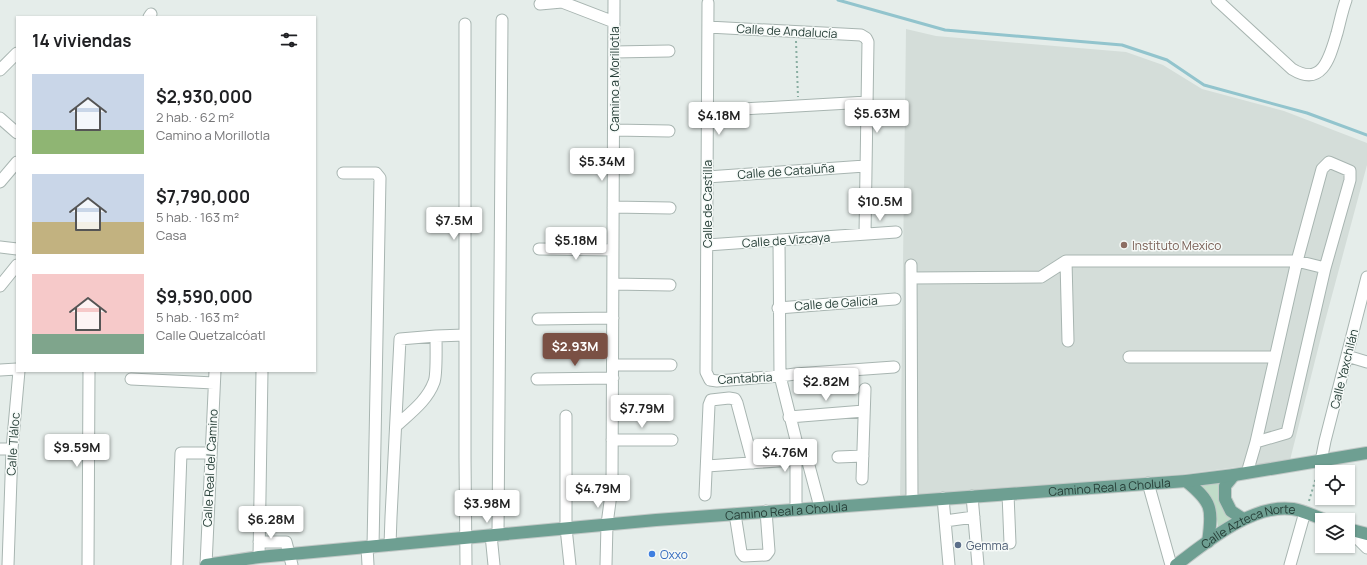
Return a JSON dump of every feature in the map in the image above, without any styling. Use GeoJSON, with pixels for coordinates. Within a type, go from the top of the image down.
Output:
{"type":"FeatureCollection","features":[{"type":"Feature","properties":{"kind":"main road","name":"Camino Real a Cholula"},"geometry":{"type":"LineString","coordinates":[[206,565],[243,562],[259,557],[291,560],[370,547],[607,524],[912,500],[1186,481],[1247,473],[1367,453]]}},
{"type":"Feature","properties":{"kind":"main road"},"geometry":{"type":"LineString","coordinates":[[1234,475],[1225,486],[1225,499],[1231,511],[1243,519]]}},
{"type":"Feature","properties":{"kind":"main road"},"geometry":{"type":"LineString","coordinates":[[1186,481],[1202,493],[1208,504],[1211,516],[1208,542]]}},
{"type":"Feature","properties":{"kind":"main road","name":"Calle Azteca Norte"},"geometry":{"type":"LineString","coordinates":[[1176,565],[1243,519],[1261,512],[1275,509],[1293,509],[1315,516]]}},
{"type":"Feature","properties":{"kind":"main road"},"geometry":{"type":"LineString","coordinates":[[1355,531],[1367,534]]}},
{"type":"Feature","properties":{"kind":"street","name":"Camino a Morillotla"},"geometry":{"type":"LineString","coordinates":[[606,565],[607,524],[612,487],[614,0]]}},
{"type":"Feature","properties":{"kind":"street"},"geometry":{"type":"LineString","coordinates":[[1217,0],[1292,69],[1301,74],[1310,75],[1318,72],[1325,66],[1331,53],[1346,0]]}},
{"type":"Feature","properties":{"kind":"street"},"geometry":{"type":"LineString","coordinates":[[540,4],[562,2],[614,22]]}},
{"type":"Feature","properties":{"kind":"street","name":"Calle de Castilla"},"geometry":{"type":"LineString","coordinates":[[708,3],[706,372],[710,380]]}},
{"type":"Feature","properties":{"kind":"street"},"geometry":{"type":"LineString","coordinates":[[494,565],[502,20]]}},
{"type":"Feature","properties":{"kind":"street"},"geometry":{"type":"LineString","coordinates":[[465,24],[466,565]]}},
{"type":"Feature","properties":{"kind":"street","name":"Calle de Andalucía"},"geometry":{"type":"LineString","coordinates":[[708,27],[861,35],[866,38],[868,42],[867,102]]}},
{"type":"Feature","properties":{"kind":"street"},"geometry":{"type":"LineString","coordinates":[[614,52],[669,51]]}},
{"type":"Feature","properties":{"kind":"street"},"geometry":{"type":"LineString","coordinates":[[0,70],[16,54]]}},
{"type":"Feature","properties":{"kind":"street"},"geometry":{"type":"LineString","coordinates":[[708,111],[867,102],[865,234]]}},
{"type":"Feature","properties":{"kind":"street"},"geometry":{"type":"LineString","coordinates":[[0,118],[16,132]]}},
{"type":"Feature","properties":{"kind":"street"},"geometry":{"type":"LineString","coordinates":[[614,130],[669,131]]}},
{"type":"Feature","properties":{"kind":"street"},"geometry":{"type":"LineString","coordinates":[[1247,473],[1256,442],[1297,261],[1322,169],[1329,162],[1350,171],[1350,180],[1325,268],[1287,434],[1256,442]]}},
{"type":"Feature","properties":{"kind":"street"},"geometry":{"type":"LineString","coordinates":[[0,182],[16,165]]}},
{"type":"Feature","properties":{"kind":"street","name":"Calle de Cataluña"},"geometry":{"type":"LineString","coordinates":[[707,177],[865,166]]}},
{"type":"Feature","properties":{"kind":"street"},"geometry":{"type":"LineString","coordinates":[[343,173],[376,173],[380,178],[370,547],[368,565]]}},
{"type":"Feature","properties":{"kind":"street"},"geometry":{"type":"LineString","coordinates":[[613,207],[670,208]]}},
{"type":"Feature","properties":{"kind":"street","name":"Calle de Vizcaya"},"geometry":{"type":"LineString","coordinates":[[707,245],[896,232]]}},
{"type":"Feature","properties":{"kind":"street"},"geometry":{"type":"LineString","coordinates":[[778,240],[780,376],[800,457],[797,475],[796,509]]}},
{"type":"Feature","properties":{"kind":"street"},"geometry":{"type":"LineString","coordinates":[[0,247],[16,249]]}},
{"type":"Feature","properties":{"kind":"street"},"geometry":{"type":"LineString","coordinates":[[539,249],[613,250]]}},
{"type":"Feature","properties":{"kind":"street"},"geometry":{"type":"LineString","coordinates":[[1066,261],[1068,341]]}},
{"type":"Feature","properties":{"kind":"street"},"geometry":{"type":"LineString","coordinates":[[911,278],[1041,277],[1066,261],[1297,261],[1325,268]]}},
{"type":"Feature","properties":{"kind":"street"},"geometry":{"type":"LineString","coordinates":[[911,265],[912,500]]}},
{"type":"Feature","properties":{"kind":"street"},"geometry":{"type":"LineString","coordinates":[[0,286],[16,266]]}},
{"type":"Feature","properties":{"kind":"street","name":"Calle Yaxchilán"},"geometry":{"type":"LineString","coordinates":[[1322,461],[1325,441],[1367,277]]}},
{"type":"Feature","properties":{"kind":"street"},"geometry":{"type":"LineString","coordinates":[[613,284],[670,285]]}},
{"type":"Feature","properties":{"kind":"street","name":"Calle de Galicia"},"geometry":{"type":"LineString","coordinates":[[778,308],[895,299]]}},
{"type":"Feature","properties":{"kind":"street"},"geometry":{"type":"LineString","coordinates":[[538,319],[613,318]]}},
{"type":"Feature","properties":{"kind":"street"},"geometry":{"type":"LineString","coordinates":[[390,545],[400,339],[465,335]]}},
{"type":"Feature","properties":{"kind":"street"},"geometry":{"type":"LineString","coordinates":[[396,426],[418,406],[428,394],[435,381],[436,336]]}},
{"type":"Feature","properties":{"kind":"street"},"geometry":{"type":"LineString","coordinates":[[1129,357],[1275,356]]}},
{"type":"Feature","properties":{"kind":"street"},"geometry":{"type":"LineString","coordinates":[[1347,356],[1367,362]]}},
{"type":"Feature","properties":{"kind":"street"},"geometry":{"type":"LineString","coordinates":[[613,365],[671,365]]}},
{"type":"Feature","properties":{"kind":"street","name":"Cantabria"},"geometry":{"type":"LineString","coordinates":[[710,380],[717,381],[894,367]]}},
{"type":"Feature","properties":{"kind":"street"},"geometry":{"type":"LineString","coordinates":[[0,370],[16,370]]}},
{"type":"Feature","properties":{"kind":"street","name":"Calle Tláloc"},"geometry":{"type":"LineString","coordinates":[[8,565],[4,545],[18,372]]}},
{"type":"Feature","properties":{"kind":"street"},"geometry":{"type":"LineString","coordinates":[[88,565],[89,372]]}},
{"type":"Feature","properties":{"kind":"street","name":"Calle Real del Camino"},"geometry":{"type":"LineString","coordinates":[[206,565],[215,372]]}},
{"type":"Feature","properties":{"kind":"street"},"geometry":{"type":"LineString","coordinates":[[259,557],[262,372]]}},
{"type":"Feature","properties":{"kind":"street"},"geometry":{"type":"LineString","coordinates":[[537,379],[613,378]]}},
{"type":"Feature","properties":{"kind":"street"},"geometry":{"type":"LineString","coordinates":[[131,379],[214,383]]}},
{"type":"Feature","properties":{"kind":"street"},"geometry":{"type":"LineString","coordinates":[[862,479],[865,389]]}},
{"type":"Feature","properties":{"kind":"street"},"geometry":{"type":"LineString","coordinates":[[705,495],[709,404],[711,400],[735,399],[753,463]]}},
{"type":"Feature","properties":{"kind":"street"},"geometry":{"type":"LineString","coordinates":[[789,416],[864,411]]}},
{"type":"Feature","properties":{"kind":"street"},"geometry":{"type":"LineString","coordinates":[[566,416],[566,528],[570,565]]}},
{"type":"Feature","properties":{"kind":"street"},"geometry":{"type":"LineString","coordinates":[[612,440],[672,440]]}},
{"type":"Feature","properties":{"kind":"street"},"geometry":{"type":"LineString","coordinates":[[0,449],[12,449]]}},
{"type":"Feature","properties":{"kind":"street"},"geometry":{"type":"LineString","coordinates":[[177,565],[181,452],[211,453]]}},
{"type":"Feature","properties":{"kind":"street"},"geometry":{"type":"LineString","coordinates":[[838,457],[863,456]]}},
{"type":"Feature","properties":{"kind":"street"},"geometry":{"type":"LineString","coordinates":[[707,466],[753,463],[800,457],[808,462],[820,507]]}},
{"type":"Feature","properties":{"kind":"street"},"geometry":{"type":"LineString","coordinates":[[797,475],[811,473]]}},
{"type":"Feature","properties":{"kind":"street"},"geometry":{"type":"LineString","coordinates":[[1148,483],[1171,565]]}},
{"type":"Feature","properties":{"kind":"street"},"geometry":{"type":"LineString","coordinates":[[1008,494],[1010,543]]}},
{"type":"Feature","properties":{"kind":"street"},"geometry":{"type":"LineString","coordinates":[[972,496],[978,565]]}},
{"type":"Feature","properties":{"kind":"street"},"geometry":{"type":"LineString","coordinates":[[943,498],[949,565]]}},
{"type":"Feature","properties":{"kind":"street"},"geometry":{"type":"LineString","coordinates":[[734,514],[741,552],[744,556],[766,556],[769,550],[766,512]]}},
{"type":"Feature","properties":{"kind":"street"},"geometry":{"type":"LineString","coordinates":[[1290,565],[1305,512]]}},
{"type":"Feature","properties":{"kind":"street"},"geometry":{"type":"LineString","coordinates":[[945,521],[974,517]]}},
{"type":"Feature","properties":{"kind":"street"},"geometry":{"type":"LineString","coordinates":[[1355,536],[1367,548]]}},
{"type":"Feature","properties":{"kind":"street"},"geometry":{"type":"LineString","coordinates":[[259,542],[286,542],[291,560]]}},
{"type":"Feature","properties":{"kind":"path"},"geometry":{"type":"LineString","coordinates":[[796,32],[798,106]]}},
{"type":"Feature","properties":{"kind":"path"},"geometry":{"type":"LineString","coordinates":[[1305,512],[1322,461]]}},
{"type":"Feature","properties":{"kind":"shaded area","name":"Instituto Mexico"},"geometry":{"type":"Polygon","coordinates":[[[906,29],[936,36],[1126,52],[1163,65],[1202,89],[1284,111],[1367,143],[1367,165],[1290,460],[1184,474],[900,499],[906,29]]]}},
{"type":"Feature","properties":{"kind":"green space"},"geometry":{"type":"Polygon","coordinates":[[[1220,482],[1219,491],[1233,520],[1218,530],[1214,506],[1201,485],[1220,482]]]}},
{"type":"Feature","properties":{"kind":"waterway"},"geometry":{"type":"LineString","coordinates":[[838,0],[945,30],[1122,45],[1167,60],[1204,85],[1307,113],[1367,135]]}},
{"type":"Feature","properties":{"kind":"place","name":"Instituto Mexico"},"geometry":{"type":"Point","coordinates":[1124,245]}},
{"type":"Feature","properties":{"kind":"place","name":"Gemma"},"geometry":{"type":"Point","coordinates":[958,545]}},
{"type":"Feature","properties":{"kind":"place","name":"Oxxo"},"geometry":{"type":"Point","coordinates":[652,554]}}]}
